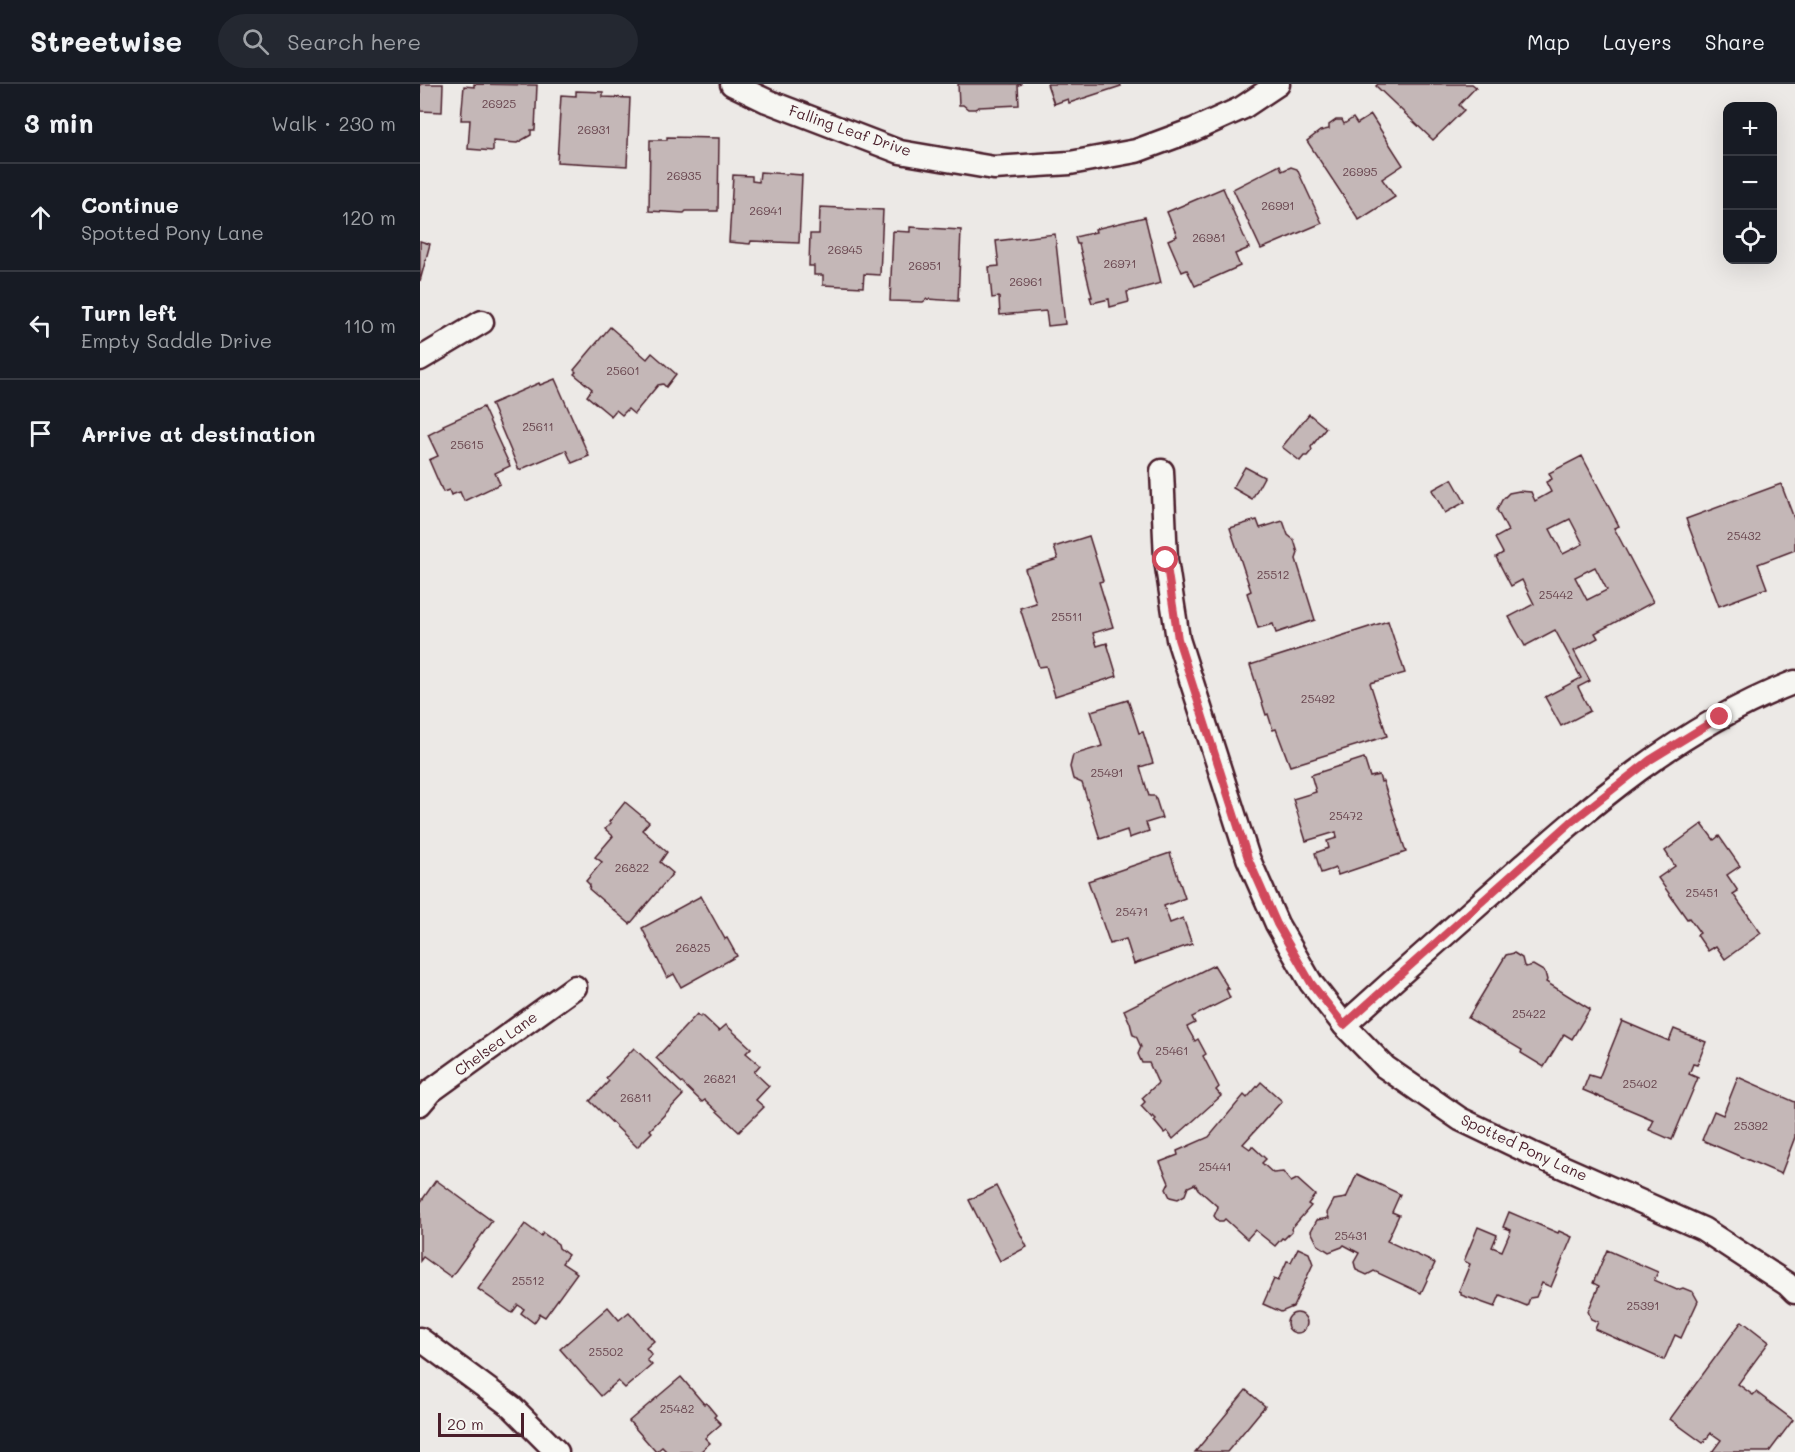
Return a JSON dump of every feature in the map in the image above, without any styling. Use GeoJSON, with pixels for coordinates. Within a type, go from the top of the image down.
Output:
{"type":"FeatureCollection","features":[{"type":"Feature","properties":{"kind":"street","name":"Falling Leaf Drive"},"geometry":{"type":"LineString","coordinates":[[732,84],[767,101],[900,152],[994,168],[1070,163],[1136,151],[1193,130],[1242,108],[1278,84]]}},
{"type":"Feature","properties":{"kind":"street"},"geometry":{"type":"LineString","coordinates":[[420,359],[482,322]]}},
{"type":"Feature","properties":{"kind":"street","name":"Spotted Pony Lane"},"geometry":{"type":"LineString","coordinates":[[1162,471],[1166,560],[1178,639],[1248,858],[1277,924],[1311,983],[1344,1025],[1385,1067],[1460,1119],[1531,1154],[1703,1229],[1787,1284],[1795,1292]]}},
{"type":"Feature","properties":{"kind":"street"},"geometry":{"type":"LineString","coordinates":[[1344,1025],[1571,822],[1650,760],[1720,717],[1795,682]]}},
{"type":"Feature","properties":{"kind":"street","name":"Chelsea Lane"},"geometry":{"type":"LineString","coordinates":[[420,1104],[431,1091],[575,987]]}},
{"type":"Feature","properties":{"kind":"street"},"geometry":{"type":"LineString","coordinates":[[420,1339],[512,1407],[557,1452]]}},
{"type":"Feature","properties":{"kind":"building"},"geometry":{"type":"Polygon","coordinates":[[[420,84],[443,84],[442,112],[420,111],[420,84]]]}},
{"type":"Feature","properties":{"kind":"building"},"geometry":{"type":"Polygon","coordinates":[[[474,84],[537,85],[535,130],[531,130],[531,135],[517,143],[493,141],[493,151],[468,149],[470,120],[461,120],[464,86],[474,87],[474,84]]]}},
{"type":"Feature","properties":{"kind":"building"},"geometry":{"type":"Polygon","coordinates":[[[958,84],[1022,84],[1018,85],[1019,105],[968,109],[959,105],[958,84]]]}},
{"type":"Feature","properties":{"kind":"building"},"geometry":{"type":"Polygon","coordinates":[[[1047,84],[1120,84],[1121,86],[1069,103],[1068,99],[1054,104],[1047,84]]]}},
{"type":"Feature","properties":{"kind":"building"},"geometry":{"type":"Polygon","coordinates":[[[1378,84],[1472,84],[1476,87],[1459,105],[1464,110],[1433,140],[1376,86],[1378,84]]]}},
{"type":"Feature","properties":{"kind":"building"},"geometry":{"type":"Polygon","coordinates":[[[576,91],[603,92],[603,97],[630,98],[627,166],[557,162],[561,95],[576,96],[576,91]]]}},
{"type":"Feature","properties":{"kind":"building"},"geometry":{"type":"Polygon","coordinates":[[[1371,115],[1403,165],[1382,179],[1395,197],[1359,220],[1307,141],[1320,131],[1329,129],[1329,125],[1336,120],[1342,120],[1344,124],[1353,118],[1357,124],[1371,115]]]}},
{"type":"Feature","properties":{"kind":"building"},"geometry":{"type":"Polygon","coordinates":[[[667,137],[719,138],[718,211],[686,211],[684,213],[649,211],[650,140],[667,140],[667,137]]]}},
{"type":"Feature","properties":{"kind":"building"},"geometry":{"type":"Polygon","coordinates":[[[1280,165],[1282,171],[1291,167],[1297,169],[1322,223],[1261,249],[1233,189],[1280,165]]]}},
{"type":"Feature","properties":{"kind":"building"},"geometry":{"type":"Polygon","coordinates":[[[760,172],[802,175],[799,243],[729,242],[733,175],[752,176],[752,181],[759,182],[760,172]]]}},
{"type":"Feature","properties":{"kind":"building"},"geometry":{"type":"Polygon","coordinates":[[[1223,188],[1249,248],[1235,254],[1240,266],[1195,286],[1187,270],[1182,272],[1168,240],[1177,236],[1167,212],[1223,188]]]}},
{"type":"Feature","properties":{"kind":"building"},"geometry":{"type":"Polygon","coordinates":[[[820,207],[883,210],[880,275],[864,274],[863,287],[823,285],[823,275],[814,275],[814,266],[809,266],[810,234],[819,234],[820,207]]]}},
{"type":"Feature","properties":{"kind":"building"},"geometry":{"type":"Polygon","coordinates":[[[1145,217],[1161,283],[1127,292],[1129,302],[1110,307],[1109,299],[1092,303],[1079,244],[1075,237],[1096,232],[1095,229],[1145,217]]]}},
{"type":"Feature","properties":{"kind":"building"},"geometry":{"type":"Polygon","coordinates":[[[910,227],[961,230],[958,301],[927,299],[923,302],[890,301],[893,231],[910,232],[910,227]]]}},
{"type":"Feature","properties":{"kind":"building"},"geometry":{"type":"Polygon","coordinates":[[[1055,234],[1065,324],[1048,326],[1046,311],[1000,315],[999,297],[992,298],[989,267],[999,266],[996,241],[1055,234]]]}},
{"type":"Feature","properties":{"kind":"building"},"geometry":{"type":"Polygon","coordinates":[[[420,241],[430,244],[420,281],[420,241]]]}},
{"type":"Feature","properties":{"kind":"building"},"geometry":{"type":"Polygon","coordinates":[[[610,327],[647,359],[652,353],[676,374],[666,387],[663,384],[658,385],[634,414],[628,409],[622,415],[616,410],[611,416],[587,396],[592,389],[574,374],[576,372],[574,370],[610,327]]]}},
{"type":"Feature","properties":{"kind":"building"},"geometry":{"type":"Polygon","coordinates":[[[555,379],[589,456],[572,463],[566,450],[519,470],[491,404],[539,383],[540,385],[555,379]]]}},
{"type":"Feature","properties":{"kind":"building"},"geometry":{"type":"Polygon","coordinates":[[[483,407],[510,466],[495,473],[500,484],[464,501],[460,492],[451,495],[449,490],[443,492],[429,460],[438,456],[428,435],[444,427],[443,425],[483,407]]]}},
{"type":"Feature","properties":{"kind":"building"},"geometry":{"type":"Polygon","coordinates":[[[1309,414],[1326,428],[1311,447],[1312,450],[1300,461],[1282,447],[1309,414]]]}},
{"type":"Feature","properties":{"kind":"building"},"geometry":{"type":"Polygon","coordinates":[[[1582,456],[1619,526],[1614,528],[1653,602],[1595,633],[1598,638],[1574,651],[1590,681],[1578,687],[1590,711],[1561,726],[1545,697],[1581,678],[1555,630],[1525,646],[1509,617],[1534,604],[1522,580],[1511,586],[1496,557],[1503,553],[1495,538],[1508,531],[1497,510],[1502,500],[1509,493],[1519,491],[1531,492],[1535,501],[1551,492],[1546,482],[1552,479],[1549,473],[1582,456]],[[1570,519],[1550,529],[1563,554],[1583,544],[1570,519]],[[1595,567],[1575,577],[1587,600],[1607,590],[1595,567]]]}},
{"type":"Feature","properties":{"kind":"building"},"geometry":{"type":"Polygon","coordinates":[[[1245,467],[1264,477],[1252,499],[1233,488],[1245,467]]]}},
{"type":"Feature","properties":{"kind":"building"},"geometry":{"type":"Polygon","coordinates":[[[1452,479],[1465,502],[1445,513],[1432,490],[1452,479]]]}},
{"type":"Feature","properties":{"kind":"building"},"geometry":{"type":"Polygon","coordinates":[[[1781,484],[1795,521],[1795,550],[1758,564],[1767,588],[1719,606],[1686,519],[1781,484]]]}},
{"type":"Feature","properties":{"kind":"building"},"geometry":{"type":"Polygon","coordinates":[[[1257,520],[1260,528],[1283,521],[1288,535],[1294,540],[1298,553],[1296,559],[1315,620],[1276,633],[1273,624],[1258,628],[1247,593],[1251,591],[1230,528],[1257,520]]]}},
{"type":"Feature","properties":{"kind":"building"},"geometry":{"type":"Polygon","coordinates":[[[1089,536],[1103,581],[1099,582],[1113,627],[1093,633],[1097,646],[1107,643],[1117,676],[1055,696],[1046,666],[1039,667],[1020,608],[1036,603],[1025,569],[1058,559],[1054,547],[1089,536]]]}},
{"type":"Feature","properties":{"kind":"building"},"geometry":{"type":"Polygon","coordinates":[[[1388,621],[1405,673],[1370,683],[1387,736],[1290,766],[1276,729],[1273,730],[1268,714],[1266,715],[1250,665],[1388,621]]]}},
{"type":"Feature","properties":{"kind":"building"},"geometry":{"type":"Polygon","coordinates":[[[1128,700],[1139,733],[1143,732],[1153,763],[1140,767],[1149,796],[1155,796],[1162,818],[1146,823],[1149,831],[1129,838],[1127,830],[1100,839],[1082,783],[1073,779],[1070,767],[1073,755],[1102,746],[1091,711],[1128,700]]]}},
{"type":"Feature","properties":{"kind":"building"},"geometry":{"type":"Polygon","coordinates":[[[1364,758],[1370,777],[1379,775],[1381,782],[1383,781],[1406,852],[1338,875],[1336,868],[1321,873],[1315,853],[1329,848],[1327,841],[1337,838],[1336,832],[1306,841],[1293,799],[1316,792],[1311,775],[1364,758]]]}},
{"type":"Feature","properties":{"kind":"building"},"geometry":{"type":"Polygon","coordinates":[[[625,802],[649,822],[642,830],[667,852],[660,862],[673,873],[630,924],[589,889],[590,885],[586,881],[602,862],[595,857],[613,836],[605,829],[625,802]]]}},
{"type":"Feature","properties":{"kind":"building"},"geometry":{"type":"Polygon","coordinates":[[[1702,824],[1714,840],[1719,836],[1740,866],[1727,875],[1738,891],[1733,894],[1761,933],[1725,959],[1716,946],[1708,951],[1697,935],[1700,933],[1689,918],[1687,919],[1658,878],[1675,866],[1665,851],[1702,824]]]}},
{"type":"Feature","properties":{"kind":"building"},"geometry":{"type":"Polygon","coordinates":[[[1170,853],[1185,898],[1164,906],[1170,923],[1183,918],[1192,944],[1134,964],[1126,939],[1110,944],[1088,881],[1170,853]]]}},
{"type":"Feature","properties":{"kind":"building"},"geometry":{"type":"Polygon","coordinates":[[[701,896],[737,956],[681,987],[674,974],[667,978],[642,928],[701,896]]]}},
{"type":"Feature","properties":{"kind":"building"},"geometry":{"type":"Polygon","coordinates":[[[1514,953],[1522,958],[1524,966],[1533,965],[1545,972],[1546,982],[1590,1009],[1572,1039],[1564,1034],[1544,1067],[1521,1053],[1522,1050],[1468,1018],[1506,955],[1514,953]]]}},
{"type":"Feature","properties":{"kind":"building"},"geometry":{"type":"Polygon","coordinates":[[[1214,965],[1229,989],[1226,989],[1230,998],[1192,1017],[1195,1023],[1187,1027],[1195,1041],[1198,1039],[1206,1054],[1203,1056],[1219,1087],[1216,1090],[1221,1096],[1173,1139],[1167,1131],[1164,1133],[1154,1121],[1156,1119],[1153,1116],[1152,1118],[1141,1106],[1145,1102],[1142,1098],[1158,1083],[1149,1063],[1142,1063],[1138,1054],[1141,1047],[1136,1036],[1133,1035],[1124,1010],[1214,965]]]}},
{"type":"Feature","properties":{"kind":"building"},"geometry":{"type":"Polygon","coordinates":[[[697,1014],[700,1017],[702,1015],[719,1031],[726,1025],[751,1048],[746,1053],[760,1065],[754,1072],[769,1086],[756,1100],[764,1107],[739,1132],[705,1100],[702,1102],[656,1058],[697,1014]]]}},
{"type":"Feature","properties":{"kind":"building"},"geometry":{"type":"Polygon","coordinates":[[[1622,1021],[1669,1041],[1674,1029],[1706,1042],[1697,1065],[1693,1064],[1689,1074],[1698,1078],[1672,1140],[1649,1130],[1654,1120],[1583,1090],[1589,1075],[1599,1078],[1622,1021]]]}},
{"type":"Feature","properties":{"kind":"building"},"geometry":{"type":"Polygon","coordinates":[[[634,1048],[683,1095],[637,1147],[590,1101],[609,1081],[606,1078],[634,1048]]]}},
{"type":"Feature","properties":{"kind":"building"},"geometry":{"type":"Polygon","coordinates":[[[1738,1077],[1795,1102],[1795,1137],[1781,1174],[1702,1140],[1714,1111],[1723,1115],[1738,1077]]]}},
{"type":"Feature","properties":{"kind":"building"},"geometry":{"type":"Polygon","coordinates":[[[1261,1082],[1282,1101],[1243,1144],[1250,1149],[1252,1146],[1266,1159],[1262,1163],[1273,1173],[1283,1172],[1291,1182],[1297,1179],[1315,1195],[1308,1204],[1311,1206],[1291,1229],[1292,1231],[1275,1246],[1255,1230],[1247,1239],[1225,1219],[1218,1221],[1214,1216],[1218,1207],[1195,1184],[1188,1187],[1185,1195],[1178,1199],[1170,1197],[1166,1189],[1169,1183],[1160,1162],[1178,1155],[1177,1151],[1209,1137],[1244,1095],[1247,1098],[1261,1082]]]}},
{"type":"Feature","properties":{"kind":"building"},"geometry":{"type":"Polygon","coordinates":[[[1357,1174],[1400,1194],[1392,1212],[1399,1215],[1387,1241],[1435,1263],[1421,1293],[1374,1271],[1367,1275],[1356,1270],[1354,1262],[1359,1253],[1344,1245],[1329,1252],[1318,1245],[1311,1231],[1317,1220],[1329,1218],[1327,1213],[1334,1200],[1346,1198],[1357,1174]]]}},
{"type":"Feature","properties":{"kind":"building"},"geometry":{"type":"Polygon","coordinates":[[[436,1180],[492,1221],[451,1277],[423,1257],[420,1261],[420,1203],[436,1180]]]}},
{"type":"Feature","properties":{"kind":"building"},"geometry":{"type":"Polygon","coordinates":[[[996,1186],[1027,1247],[1000,1261],[969,1200],[996,1186]]]}},
{"type":"Feature","properties":{"kind":"building"},"geometry":{"type":"Polygon","coordinates":[[[1509,1212],[1572,1237],[1551,1287],[1542,1283],[1536,1297],[1530,1298],[1527,1306],[1500,1295],[1495,1307],[1461,1295],[1459,1291],[1470,1264],[1464,1261],[1478,1227],[1497,1235],[1492,1247],[1502,1251],[1511,1230],[1503,1227],[1509,1212]]]}},
{"type":"Feature","properties":{"kind":"building"},"geometry":{"type":"Polygon","coordinates":[[[525,1224],[541,1236],[543,1233],[558,1244],[559,1248],[568,1255],[562,1263],[577,1273],[545,1317],[540,1314],[534,1323],[521,1313],[524,1309],[518,1305],[512,1313],[478,1289],[525,1224]]]}},
{"type":"Feature","properties":{"kind":"building"},"geometry":{"type":"Polygon","coordinates":[[[1298,1248],[1309,1253],[1313,1264],[1293,1307],[1281,1312],[1263,1304],[1274,1279],[1278,1281],[1287,1261],[1291,1262],[1298,1248]]]}},
{"type":"Feature","properties":{"kind":"building"},"geometry":{"type":"Polygon","coordinates":[[[1607,1250],[1658,1272],[1654,1280],[1677,1290],[1683,1288],[1693,1292],[1698,1301],[1681,1338],[1675,1335],[1664,1360],[1595,1329],[1598,1322],[1591,1319],[1588,1311],[1599,1286],[1593,1283],[1607,1250]]]}},
{"type":"Feature","properties":{"kind":"building"},"geometry":{"type":"Polygon","coordinates":[[[608,1307],[619,1320],[629,1312],[654,1341],[646,1348],[652,1355],[647,1360],[652,1365],[625,1388],[618,1381],[601,1396],[560,1349],[608,1307]]]}},
{"type":"Feature","properties":{"kind":"building"},"geometry":{"type":"Polygon","coordinates":[[[1297,1313],[1304,1316],[1307,1323],[1304,1330],[1297,1333],[1290,1330],[1287,1323],[1290,1316],[1297,1313]]]}},
{"type":"Feature","properties":{"kind":"building"},"geometry":{"type":"Polygon","coordinates":[[[1742,1321],[1769,1342],[1738,1384],[1753,1395],[1756,1392],[1793,1420],[1769,1452],[1712,1452],[1721,1440],[1711,1433],[1703,1443],[1670,1419],[1742,1321]]]}},
{"type":"Feature","properties":{"kind":"building"},"geometry":{"type":"Polygon","coordinates":[[[681,1377],[704,1404],[706,1403],[721,1424],[705,1438],[710,1443],[700,1452],[667,1452],[662,1447],[656,1452],[629,1421],[681,1377]]]}},
{"type":"Feature","properties":{"kind":"building"},"geometry":{"type":"Polygon","coordinates":[[[1246,1390],[1265,1406],[1227,1452],[1195,1452],[1246,1390]]]}},
{"type":"Feature","properties":{"kind":"route"},"geometry":{"type":"LineString","coordinates":[[1166,560],[1178,639],[1248,858],[1277,924],[1311,983],[1344,1025],[1571,822],[1650,760],[1720,717]]}}]}
